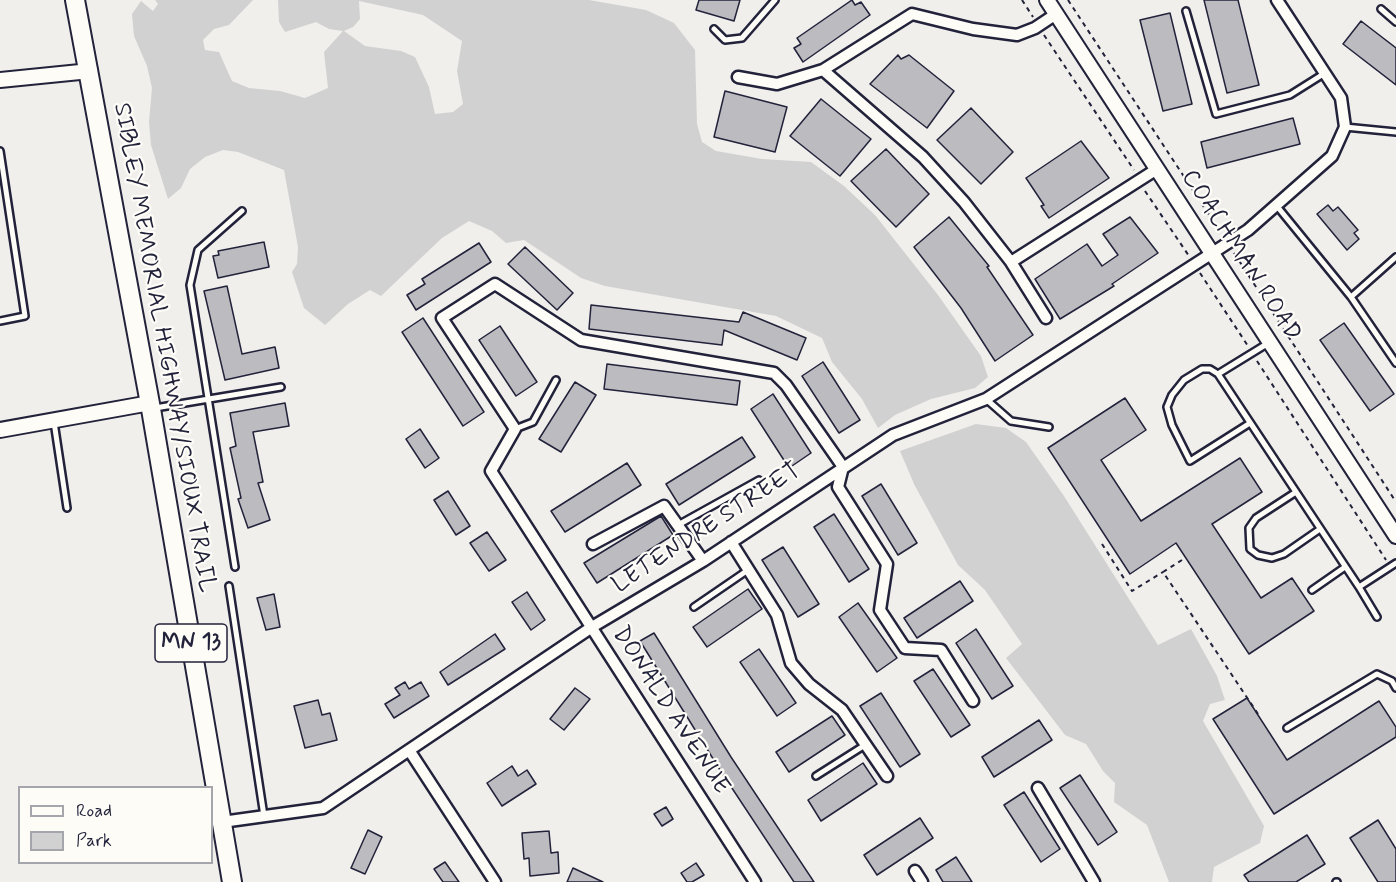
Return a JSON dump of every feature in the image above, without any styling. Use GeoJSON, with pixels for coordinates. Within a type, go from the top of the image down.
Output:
{"type":"FeatureCollection","features":[{"type":"Feature","properties":{"kind":"highway","name":"SIBLEY MEMORIAL HIGHWAY/SIOUX TRAIL"},"geometry":{"type":"LineString","coordinates":[[75,0],[90,70],[150,406],[232,882]]}},
{"type":"Feature","properties":{"kind":"street","name":"COACHMAN ROAD"},"geometry":{"type":"LineString","coordinates":[[1047,0],[1396,536]]}},
{"type":"Feature","properties":{"kind":"street"},"geometry":{"type":"LineString","coordinates":[[1277,0],[1341,98],[1345,127]]}},
{"type":"Feature","properties":{"kind":"street"},"geometry":{"type":"LineString","coordinates":[[738,77],[777,84],[823,70],[912,14],[973,29],[1017,35],[1038,26],[1056,14]]}},
{"type":"Feature","properties":{"kind":"street"},"geometry":{"type":"LineString","coordinates":[[0,80],[90,70]]}},
{"type":"Feature","properties":{"kind":"street"},"geometry":{"type":"LineString","coordinates":[[823,70],[923,158],[964,202],[1011,262],[1046,318]]}},
{"type":"Feature","properties":{"kind":"street","name":"LETENDRE STREET"},"geometry":{"type":"LineString","coordinates":[[222,822],[323,808],[592,627],[703,561],[894,435],[986,399],[1248,230],[1332,156],[1345,127]]}},
{"type":"Feature","properties":{"kind":"street"},"geometry":{"type":"LineString","coordinates":[[1011,262],[1157,169]]}},
{"type":"Feature","properties":{"kind":"street"},"geometry":{"type":"LineString","coordinates":[[515,429],[442,318],[495,284],[580,340],[774,373],[786,385],[843,467],[838,487],[887,564],[880,609],[905,648],[941,650],[973,701]]}},
{"type":"Feature","properties":{"kind":"street"},"geometry":{"type":"LineString","coordinates":[[0,430],[150,406]]}},
{"type":"Feature","properties":{"kind":"street","name":"DONALD AVENUE"},"geometry":{"type":"LineString","coordinates":[[515,429],[491,471],[755,882]]}},
{"type":"Feature","properties":{"kind":"street"},"geometry":{"type":"LineString","coordinates":[[593,544],[664,506],[703,561]]}},
{"type":"Feature","properties":{"kind":"street"},"geometry":{"type":"LineString","coordinates":[[731,542],[777,615],[791,663],[809,684],[842,710],[867,743],[887,776]]}},
{"type":"Feature","properties":{"kind":"street"},"geometry":{"type":"LineString","coordinates":[[409,750],[495,882]]}},
{"type":"Feature","properties":{"kind":"street"},"geometry":{"type":"LineString","coordinates":[[1038,788],[1095,882]]}},
{"type":"Feature","properties":{"kind":"street"},"geometry":{"type":"LineString","coordinates":[[915,871],[922,882]]}},
{"type":"Feature","properties":{"kind":"lane"},"geometry":{"type":"LineString","coordinates":[[714,29],[725,40],[742,38],[775,0]]}},
{"type":"Feature","properties":{"kind":"lane"},"geometry":{"type":"LineString","coordinates":[[1381,9],[1396,22]]}},
{"type":"Feature","properties":{"kind":"lane"},"geometry":{"type":"LineString","coordinates":[[1186,11],[1216,114],[1290,95],[1325,73]]}},
{"type":"Feature","properties":{"kind":"lane"},"geometry":{"type":"LineString","coordinates":[[1345,127],[1396,132]]}},
{"type":"Feature","properties":{"kind":"lane"},"geometry":{"type":"LineString","coordinates":[[0,151],[26,316],[0,321]]}},
{"type":"Feature","properties":{"kind":"lane"},"geometry":{"type":"LineString","coordinates":[[1276,205],[1351,297],[1396,363]]}},
{"type":"Feature","properties":{"kind":"lane"},"geometry":{"type":"LineString","coordinates":[[235,567],[206,399],[190,285],[198,250],[242,211]]}},
{"type":"Feature","properties":{"kind":"lane"},"geometry":{"type":"LineString","coordinates":[[1351,297],[1396,257]]}},
{"type":"Feature","properties":{"kind":"lane"},"geometry":{"type":"LineString","coordinates":[[1218,374],[1270,342]]}},
{"type":"Feature","properties":{"kind":"lane"},"geometry":{"type":"LineString","coordinates":[[1250,423],[1190,461],[1176,436],[1167,407],[1172,395],[1184,380],[1202,369],[1210,369],[1218,374],[1359,586],[1377,617]]}},
{"type":"Feature","properties":{"kind":"lane"},"geometry":{"type":"LineString","coordinates":[[515,429],[533,422],[556,380]]}},
{"type":"Feature","properties":{"kind":"lane"},"geometry":{"type":"LineString","coordinates":[[150,406],[281,387]]}},
{"type":"Feature","properties":{"kind":"lane"},"geometry":{"type":"LineString","coordinates":[[986,399],[1011,421],[1049,428]]}},
{"type":"Feature","properties":{"kind":"lane"},"geometry":{"type":"LineString","coordinates":[[54,420],[68,508]]}},
{"type":"Feature","properties":{"kind":"lane"},"geometry":{"type":"LineString","coordinates":[[678,525],[759,480]]}},
{"type":"Feature","properties":{"kind":"lane"},"geometry":{"type":"LineString","coordinates":[[1296,492],[1256,518],[1249,528],[1250,549],[1258,555],[1272,558],[1284,554],[1320,529]]}},
{"type":"Feature","properties":{"kind":"lane"},"geometry":{"type":"LineString","coordinates":[[1359,586],[1393,565]]}},
{"type":"Feature","properties":{"kind":"lane"},"geometry":{"type":"LineString","coordinates":[[1312,590],[1346,567]]}},
{"type":"Feature","properties":{"kind":"lane"},"geometry":{"type":"LineString","coordinates":[[694,607],[748,570]]}},
{"type":"Feature","properties":{"kind":"lane"},"geometry":{"type":"LineString","coordinates":[[229,586],[264,816]]}},
{"type":"Feature","properties":{"kind":"lane"},"geometry":{"type":"LineString","coordinates":[[1287,728],[1377,674],[1392,681],[1396,687]]}},
{"type":"Feature","properties":{"kind":"lane"},"geometry":{"type":"LineString","coordinates":[[816,776],[867,743]]}},
{"type":"Feature","properties":{"kind":"path"},"geometry":{"type":"LineString","coordinates":[[1022,0],[1140,179],[1150,200],[1393,565]]}},
{"type":"Feature","properties":{"kind":"path"},"geometry":{"type":"LineString","coordinates":[[1102,544],[1132,591],[1182,560]]}},
{"type":"Feature","properties":{"kind":"path"},"geometry":{"type":"LineString","coordinates":[[1163,572],[1258,714]]}},
{"type":"Feature","properties":{"kind":"green space"},"geometry":{"type":"Polygon","coordinates":[[[155,0],[253,0],[229,25],[214,29],[203,40],[205,50],[219,52],[232,81],[249,88],[280,91],[305,98],[328,88],[324,52],[343,31],[329,29],[316,22],[285,32],[279,22],[278,0],[589,0],[646,10],[674,23],[695,50],[697,124],[702,142],[716,151],[762,159],[811,162],[844,186],[875,215],[938,295],[981,356],[988,377],[975,388],[931,399],[895,415],[878,428],[862,399],[832,362],[822,338],[776,316],[605,286],[581,278],[524,240],[506,243],[492,231],[469,221],[442,238],[381,296],[370,290],[348,304],[325,325],[304,308],[292,272],[297,264],[298,247],[284,170],[238,152],[223,150],[205,157],[190,169],[181,188],[168,199],[151,145],[149,122],[152,88],[147,66],[134,36],[132,14],[141,1],[153,11],[158,4],[155,0]],[[359,1],[360,19],[353,27],[344,31],[365,46],[401,51],[415,57],[429,87],[435,114],[453,112],[463,104],[457,71],[462,41],[423,15],[359,1]]]}},
{"type":"Feature","properties":{"kind":"green space"},"geometry":{"type":"Polygon","coordinates":[[[976,424],[1006,428],[1026,442],[1064,496],[1158,645],[1191,629],[1217,676],[1225,700],[1210,704],[1203,721],[1264,826],[1260,843],[1214,867],[1212,882],[1169,882],[1147,825],[1114,802],[1115,783],[1103,771],[1086,744],[1065,735],[1006,658],[1022,644],[985,590],[958,565],[914,484],[900,451],[976,424]]]}},
{"type":"Feature","properties":{"kind":"building"},"geometry":{"type":"Polygon","coordinates":[[[699,0],[740,0],[734,21],[696,10],[699,0]]]}},
{"type":"Feature","properties":{"kind":"building"},"geometry":{"type":"Polygon","coordinates":[[[852,0],[855,5],[861,2],[870,15],[803,62],[794,48],[801,44],[797,38],[852,0]]]}},
{"type":"Feature","properties":{"kind":"building"},"geometry":{"type":"Polygon","coordinates":[[[1204,0],[1238,0],[1259,85],[1227,93],[1204,0]]]}},
{"type":"Feature","properties":{"kind":"building"},"geometry":{"type":"Polygon","coordinates":[[[1170,13],[1192,104],[1163,111],[1140,20],[1170,13]]]}},
{"type":"Feature","properties":{"kind":"building"},"geometry":{"type":"Polygon","coordinates":[[[1361,21],[1396,48],[1396,85],[1343,44],[1361,21]]]}},
{"type":"Feature","properties":{"kind":"building"},"geometry":{"type":"Polygon","coordinates":[[[898,55],[901,59],[909,55],[954,91],[927,128],[870,84],[898,55]]]}},
{"type":"Feature","properties":{"kind":"building"},"geometry":{"type":"Polygon","coordinates":[[[725,91],[787,107],[775,152],[714,137],[725,91]]]}},
{"type":"Feature","properties":{"kind":"building"},"geometry":{"type":"Polygon","coordinates":[[[821,99],[871,139],[840,176],[790,136],[821,99]]]}},
{"type":"Feature","properties":{"kind":"building"},"geometry":{"type":"Polygon","coordinates":[[[971,108],[1013,152],[981,184],[937,140],[971,108]]]}},
{"type":"Feature","properties":{"kind":"building"},"geometry":{"type":"Polygon","coordinates":[[[1293,118],[1300,144],[1207,168],[1201,142],[1293,118]]]}},
{"type":"Feature","properties":{"kind":"building"},"geometry":{"type":"Polygon","coordinates":[[[1081,141],[1109,178],[1049,218],[1041,206],[1044,205],[1026,178],[1081,141]]]}},
{"type":"Feature","properties":{"kind":"building"},"geometry":{"type":"Polygon","coordinates":[[[886,149],[929,194],[896,227],[851,181],[886,149]]]}},
{"type":"Feature","properties":{"kind":"building"},"geometry":{"type":"Polygon","coordinates":[[[1328,205],[1333,211],[1338,207],[1358,230],[1354,233],[1359,239],[1347,250],[1317,214],[1328,205]]]}},
{"type":"Feature","properties":{"kind":"building"},"geometry":{"type":"Polygon","coordinates":[[[949,217],[989,266],[987,267],[1033,335],[995,361],[961,308],[914,247],[949,217]]]}},
{"type":"Feature","properties":{"kind":"building"},"geometry":{"type":"Polygon","coordinates":[[[1130,217],[1158,253],[1112,284],[1114,286],[1060,319],[1035,279],[1087,244],[1102,266],[1118,255],[1103,234],[1130,217]]]}},
{"type":"Feature","properties":{"kind":"building"},"geometry":{"type":"Polygon","coordinates":[[[264,242],[269,267],[218,278],[213,256],[219,255],[218,251],[264,242]]]}},
{"type":"Feature","properties":{"kind":"building"},"geometry":{"type":"Polygon","coordinates":[[[479,243],[491,262],[416,310],[407,295],[425,284],[422,279],[479,243]]]}},
{"type":"Feature","properties":{"kind":"building"},"geometry":{"type":"Polygon","coordinates":[[[525,247],[573,293],[557,310],[508,264],[525,247]]]}},
{"type":"Feature","properties":{"kind":"building"},"geometry":{"type":"Polygon","coordinates":[[[227,286],[242,354],[275,347],[279,368],[225,380],[204,291],[227,286]]]}},
{"type":"Feature","properties":{"kind":"building"},"geometry":{"type":"Polygon","coordinates":[[[591,305],[739,322],[743,312],[806,338],[797,360],[724,330],[722,345],[589,329],[591,305]]]}},
{"type":"Feature","properties":{"kind":"building"},"geometry":{"type":"Polygon","coordinates":[[[423,318],[484,412],[463,426],[402,332],[423,318]]]}},
{"type":"Feature","properties":{"kind":"building"},"geometry":{"type":"Polygon","coordinates":[[[1344,323],[1394,394],[1370,411],[1320,340],[1344,323]]]}},
{"type":"Feature","properties":{"kind":"building"},"geometry":{"type":"Polygon","coordinates":[[[500,326],[537,382],[516,396],[479,340],[500,326]]]}},
{"type":"Feature","properties":{"kind":"building"},"geometry":{"type":"Polygon","coordinates":[[[823,362],[860,420],[839,433],[802,376],[823,362]]]}},
{"type":"Feature","properties":{"kind":"building"},"geometry":{"type":"Polygon","coordinates":[[[607,364],[740,381],[737,405],[604,389],[607,364]]]}},
{"type":"Feature","properties":{"kind":"building"},"geometry":{"type":"Polygon","coordinates":[[[575,382],[596,395],[561,452],[539,439],[575,382]]]}},
{"type":"Feature","properties":{"kind":"building"},"geometry":{"type":"Polygon","coordinates":[[[773,394],[811,453],[789,468],[751,409],[773,394]]]}},
{"type":"Feature","properties":{"kind":"building"},"geometry":{"type":"Polygon","coordinates":[[[1125,398],[1146,430],[1101,460],[1141,521],[1240,458],[1262,492],[1212,524],[1261,598],[1292,578],[1314,611],[1249,654],[1176,543],[1130,574],[1048,448],[1125,398]]]}},
{"type":"Feature","properties":{"kind":"building"},"geometry":{"type":"Polygon","coordinates":[[[285,403],[289,426],[253,432],[263,482],[258,483],[270,520],[248,528],[238,499],[241,498],[230,448],[236,446],[230,413],[285,403]]]}},
{"type":"Feature","properties":{"kind":"building"},"geometry":{"type":"Polygon","coordinates":[[[420,429],[439,458],[425,468],[406,439],[420,429]]]}},
{"type":"Feature","properties":{"kind":"building"},"geometry":{"type":"Polygon","coordinates":[[[742,437],[755,457],[679,505],[666,484],[742,437]]]}},
{"type":"Feature","properties":{"kind":"building"},"geometry":{"type":"Polygon","coordinates":[[[627,463],[641,485],[565,532],[551,511],[627,463]]]}},
{"type":"Feature","properties":{"kind":"building"},"geometry":{"type":"Polygon","coordinates":[[[881,484],[917,543],[898,555],[862,496],[881,484]]]}},
{"type":"Feature","properties":{"kind":"building"},"geometry":{"type":"Polygon","coordinates":[[[448,491],[470,526],[456,535],[434,500],[448,491]]]}},
{"type":"Feature","properties":{"kind":"building"},"geometry":{"type":"Polygon","coordinates":[[[834,514],[869,569],[849,582],[814,527],[834,514]]]}},
{"type":"Feature","properties":{"kind":"building"},"geometry":{"type":"Polygon","coordinates":[[[661,516],[673,535],[597,583],[584,563],[661,516]]]}},
{"type":"Feature","properties":{"kind":"building"},"geometry":{"type":"Polygon","coordinates":[[[487,532],[506,560],[489,571],[470,543],[487,532]]]}},
{"type":"Feature","properties":{"kind":"building"},"geometry":{"type":"Polygon","coordinates":[[[783,547],[819,604],[798,617],[762,560],[783,547]]]}},
{"type":"Feature","properties":{"kind":"building"},"geometry":{"type":"Polygon","coordinates":[[[960,581],[973,601],[917,638],[904,618],[960,581]]]}},
{"type":"Feature","properties":{"kind":"building"},"geometry":{"type":"Polygon","coordinates":[[[748,589],[762,609],[707,647],[693,627],[748,589]]]}},
{"type":"Feature","properties":{"kind":"building"},"geometry":{"type":"Polygon","coordinates":[[[527,592],[545,620],[531,630],[512,602],[527,592]]]}},
{"type":"Feature","properties":{"kind":"building"},"geometry":{"type":"Polygon","coordinates":[[[274,594],[280,627],[266,630],[257,598],[274,594]]]}},
{"type":"Feature","properties":{"kind":"building"},"geometry":{"type":"Polygon","coordinates":[[[858,603],[897,658],[877,672],[839,617],[858,603]]]}},
{"type":"Feature","properties":{"kind":"building"},"geometry":{"type":"Polygon","coordinates":[[[976,629],[1013,686],[992,699],[956,643],[976,629]]]}},
{"type":"Feature","properties":{"kind":"building"},"geometry":{"type":"Polygon","coordinates":[[[654,633],[731,757],[814,882],[794,882],[720,770],[640,641],[654,633]]]}},
{"type":"Feature","properties":{"kind":"building"},"geometry":{"type":"Polygon","coordinates":[[[495,634],[505,649],[448,685],[440,672],[495,634]]]}},
{"type":"Feature","properties":{"kind":"building"},"geometry":{"type":"Polygon","coordinates":[[[759,649],[796,703],[777,716],[740,662],[759,649]]]}},
{"type":"Feature","properties":{"kind":"building"},"geometry":{"type":"Polygon","coordinates":[[[933,669],[970,725],[951,737],[914,681],[933,669]]]}},
{"type":"Feature","properties":{"kind":"building"},"geometry":{"type":"Polygon","coordinates":[[[405,682],[409,689],[421,682],[429,696],[394,718],[385,704],[400,695],[395,688],[405,682]]]}},
{"type":"Feature","properties":{"kind":"building"},"geometry":{"type":"Polygon","coordinates":[[[575,688],[590,699],[564,730],[550,719],[575,688]]]}},
{"type":"Feature","properties":{"kind":"building"},"geometry":{"type":"Polygon","coordinates":[[[881,693],[920,754],[900,767],[860,706],[881,693]]]}},
{"type":"Feature","properties":{"kind":"building"},"geometry":{"type":"Polygon","coordinates":[[[1247,698],[1287,760],[1379,701],[1396,727],[1396,737],[1274,814],[1213,719],[1247,698]]]}},
{"type":"Feature","properties":{"kind":"building"},"geometry":{"type":"Polygon","coordinates":[[[318,700],[322,715],[330,713],[337,740],[305,748],[294,706],[318,700]]]}},
{"type":"Feature","properties":{"kind":"building"},"geometry":{"type":"Polygon","coordinates":[[[832,716],[845,735],[789,772],[776,752],[832,716]]]}},
{"type":"Feature","properties":{"kind":"building"},"geometry":{"type":"Polygon","coordinates":[[[1039,720],[1052,740],[994,777],[982,757],[1039,720]]]}},
{"type":"Feature","properties":{"kind":"building"},"geometry":{"type":"Polygon","coordinates":[[[863,763],[877,784],[821,821],[808,800],[863,763]]]}},
{"type":"Feature","properties":{"kind":"building"},"geometry":{"type":"Polygon","coordinates":[[[512,766],[518,776],[527,770],[536,784],[502,806],[487,783],[512,766]]]}},
{"type":"Feature","properties":{"kind":"building"},"geometry":{"type":"Polygon","coordinates":[[[1080,775],[1117,832],[1098,845],[1060,788],[1080,775]]]}},
{"type":"Feature","properties":{"kind":"building"},"geometry":{"type":"Polygon","coordinates":[[[1024,792],[1060,849],[1041,862],[1004,805],[1024,792]]]}},
{"type":"Feature","properties":{"kind":"building"},"geometry":{"type":"Polygon","coordinates":[[[666,807],[673,819],[662,826],[654,814],[666,807]]]}},
{"type":"Feature","properties":{"kind":"building"},"geometry":{"type":"Polygon","coordinates":[[[920,818],[933,838],[877,875],[864,855],[920,818]]]}},
{"type":"Feature","properties":{"kind":"building"},"geometry":{"type":"Polygon","coordinates":[[[1378,820],[1396,849],[1396,882],[1378,882],[1350,838],[1378,820]]]}},
{"type":"Feature","properties":{"kind":"building"},"geometry":{"type":"Polygon","coordinates":[[[368,830],[382,837],[365,874],[351,868],[368,830]]]}},
{"type":"Feature","properties":{"kind":"building"},"geometry":{"type":"Polygon","coordinates":[[[549,831],[551,853],[558,852],[559,873],[530,876],[529,858],[524,859],[522,833],[549,831]]]}},
{"type":"Feature","properties":{"kind":"building"},"geometry":{"type":"Polygon","coordinates":[[[1307,835],[1325,864],[1296,882],[1249,882],[1244,875],[1307,835]]]}},
{"type":"Feature","properties":{"kind":"building"},"geometry":{"type":"Polygon","coordinates":[[[956,857],[972,882],[943,882],[936,870],[956,857]]]}},
{"type":"Feature","properties":{"kind":"building"},"geometry":{"type":"Polygon","coordinates":[[[445,862],[459,882],[443,882],[434,869],[445,862]]]}},
{"type":"Feature","properties":{"kind":"building"},"geometry":{"type":"Polygon","coordinates":[[[696,863],[704,875],[692,882],[687,882],[681,873],[696,863]]]}},
{"type":"Feature","properties":{"kind":"building"},"geometry":{"type":"Polygon","coordinates":[[[573,868],[603,882],[567,882],[573,868]]]}}]}
